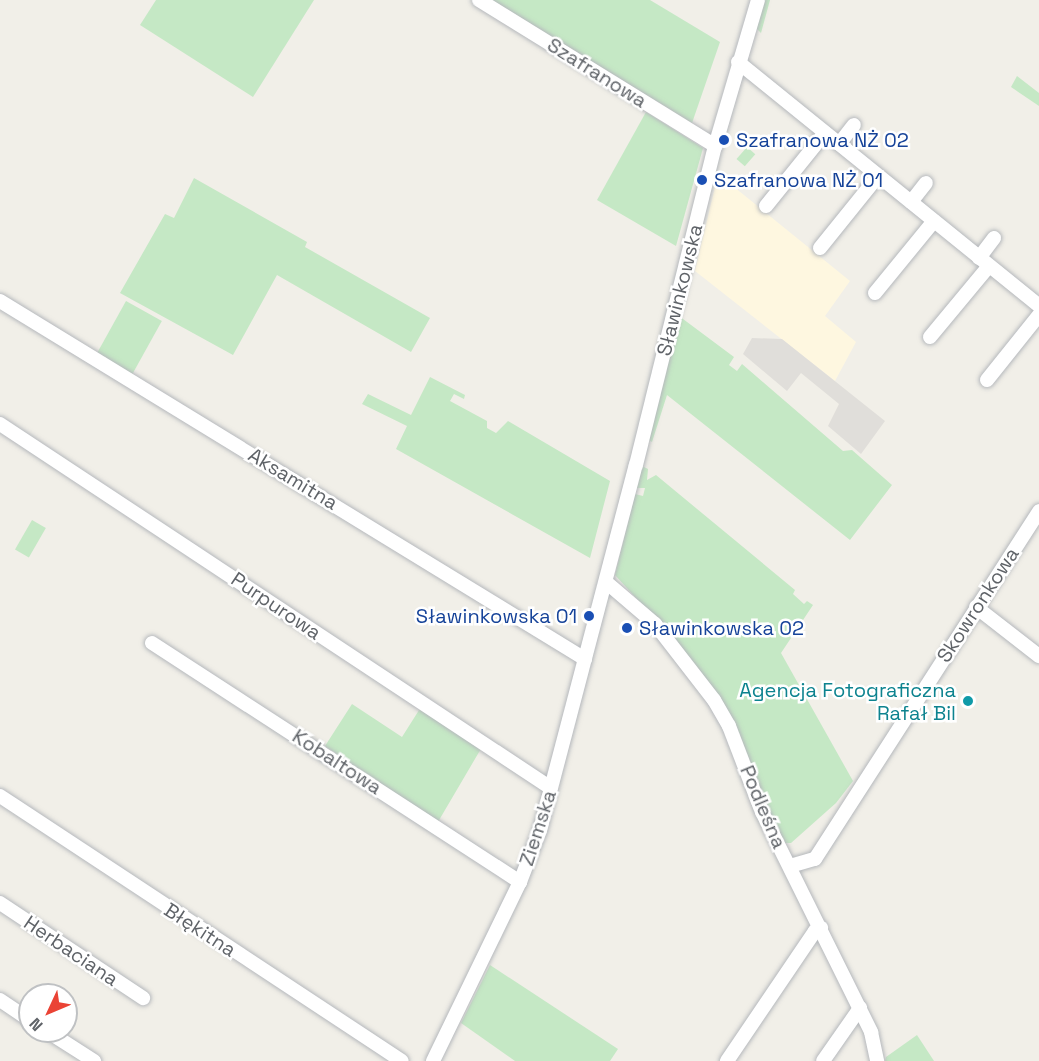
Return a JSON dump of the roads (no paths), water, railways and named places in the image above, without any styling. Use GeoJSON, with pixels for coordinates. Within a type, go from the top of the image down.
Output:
{"type":"FeatureCollection","features":[{"type":"Feature","properties":{"kind":"street","name":"Szafranowa"},"geometry":{"type":"LineString","coordinates":[[479,0],[715,146]]}},
{"type":"Feature","properties":{"kind":"street","name":"Sławinkowska"},"geometry":{"type":"LineString","coordinates":[[606,582],[715,146],[758,0]]}},
{"type":"Feature","properties":{"kind":"street"},"geometry":{"type":"LineString","coordinates":[[738,62],[1039,306]]}},
{"type":"Feature","properties":{"kind":"street"},"geometry":{"type":"LineString","coordinates":[[842,146],[857,127]]}},
{"type":"Feature","properties":{"kind":"street"},"geometry":{"type":"LineString","coordinates":[[766,206],[825,133]]}},
{"type":"Feature","properties":{"kind":"street"},"geometry":{"type":"LineString","coordinates":[[820,248],[878,176]]}},
{"type":"Feature","properties":{"kind":"street"},"geometry":{"type":"LineString","coordinates":[[908,200],[923,181]]}},
{"type":"Feature","properties":{"kind":"street"},"geometry":{"type":"LineString","coordinates":[[875,292],[934,221]]}},
{"type":"Feature","properties":{"kind":"street"},"geometry":{"type":"LineString","coordinates":[[930,337],[980,259],[991,236]]}},
{"type":"Feature","properties":{"kind":"street","name":"Aksamitna"},"geometry":{"type":"LineString","coordinates":[[0,301],[585,659]]}},
{"type":"Feature","properties":{"kind":"street"},"geometry":{"type":"LineString","coordinates":[[987,380],[1039,315]]}},
{"type":"Feature","properties":{"kind":"street","name":"Purpurowa"},"geometry":{"type":"LineString","coordinates":[[0,424],[551,788]]}},
{"type":"Feature","properties":{"kind":"street","name":"Skowronkowa"},"geometry":{"type":"LineString","coordinates":[[801,888],[815,860],[976,607],[1035,527],[1039,511]]}},
{"type":"Feature","properties":{"kind":"street","name":"Ziemska"},"geometry":{"type":"LineString","coordinates":[[433,1061],[520,882],[551,788],[606,582]]}},
{"type":"Feature","properties":{"kind":"street","name":"Podleśna"},"geometry":{"type":"LineString","coordinates":[[606,582],[655,624],[714,700],[729,726],[762,812],[871,1032],[877,1061]]}},
{"type":"Feature","properties":{"kind":"street"},"geometry":{"type":"LineString","coordinates":[[976,607],[1039,656]]}},
{"type":"Feature","properties":{"kind":"street","name":"Kobaltowa"},"geometry":{"type":"LineString","coordinates":[[152,643],[520,882]]}},
{"type":"Feature","properties":{"kind":"street","name":"Błękitna"},"geometry":{"type":"LineString","coordinates":[[0,796],[402,1061]]}},
{"type":"Feature","properties":{"kind":"street"},"geometry":{"type":"LineString","coordinates":[[790,866],[815,860]]}},
{"type":"Feature","properties":{"kind":"street","name":"Herbaciana"},"geometry":{"type":"LineString","coordinates":[[0,903],[143,998]]}},
{"type":"Feature","properties":{"kind":"street"},"geometry":{"type":"LineString","coordinates":[[727,1061],[816,931],[821,928]]}},
{"type":"Feature","properties":{"kind":"street"},"geometry":{"type":"LineString","coordinates":[[0,1000],[18,1012]]}},
{"type":"Feature","properties":{"kind":"street"},"geometry":{"type":"LineString","coordinates":[[823,1061],[860,1008]]}},
{"type":"Feature","properties":{"kind":"street"},"geometry":{"type":"LineString","coordinates":[[66,1043],[94,1061]]}},
{"type":"Feature","properties":{"kind":"place","name":"Szafranowa NŻ 02"},"geometry":{"type":"Point","coordinates":[724,140]}},
{"type":"Feature","properties":{"kind":"place","name":"Szafranowa NŻ 01"},"geometry":{"type":"Point","coordinates":[702,180]}},
{"type":"Feature","properties":{"kind":"place","name":"Sławinkowska 01"},"geometry":{"type":"Point","coordinates":[589,616]}},
{"type":"Feature","properties":{"kind":"place","name":"Sławinkowska 02"},"geometry":{"type":"Point","coordinates":[627,628]}},
{"type":"Feature","properties":{"kind":"place","name":"Agencja Fotograficzna Rafał Bil"},"geometry":{"type":"Point","coordinates":[968,701]}}]}
